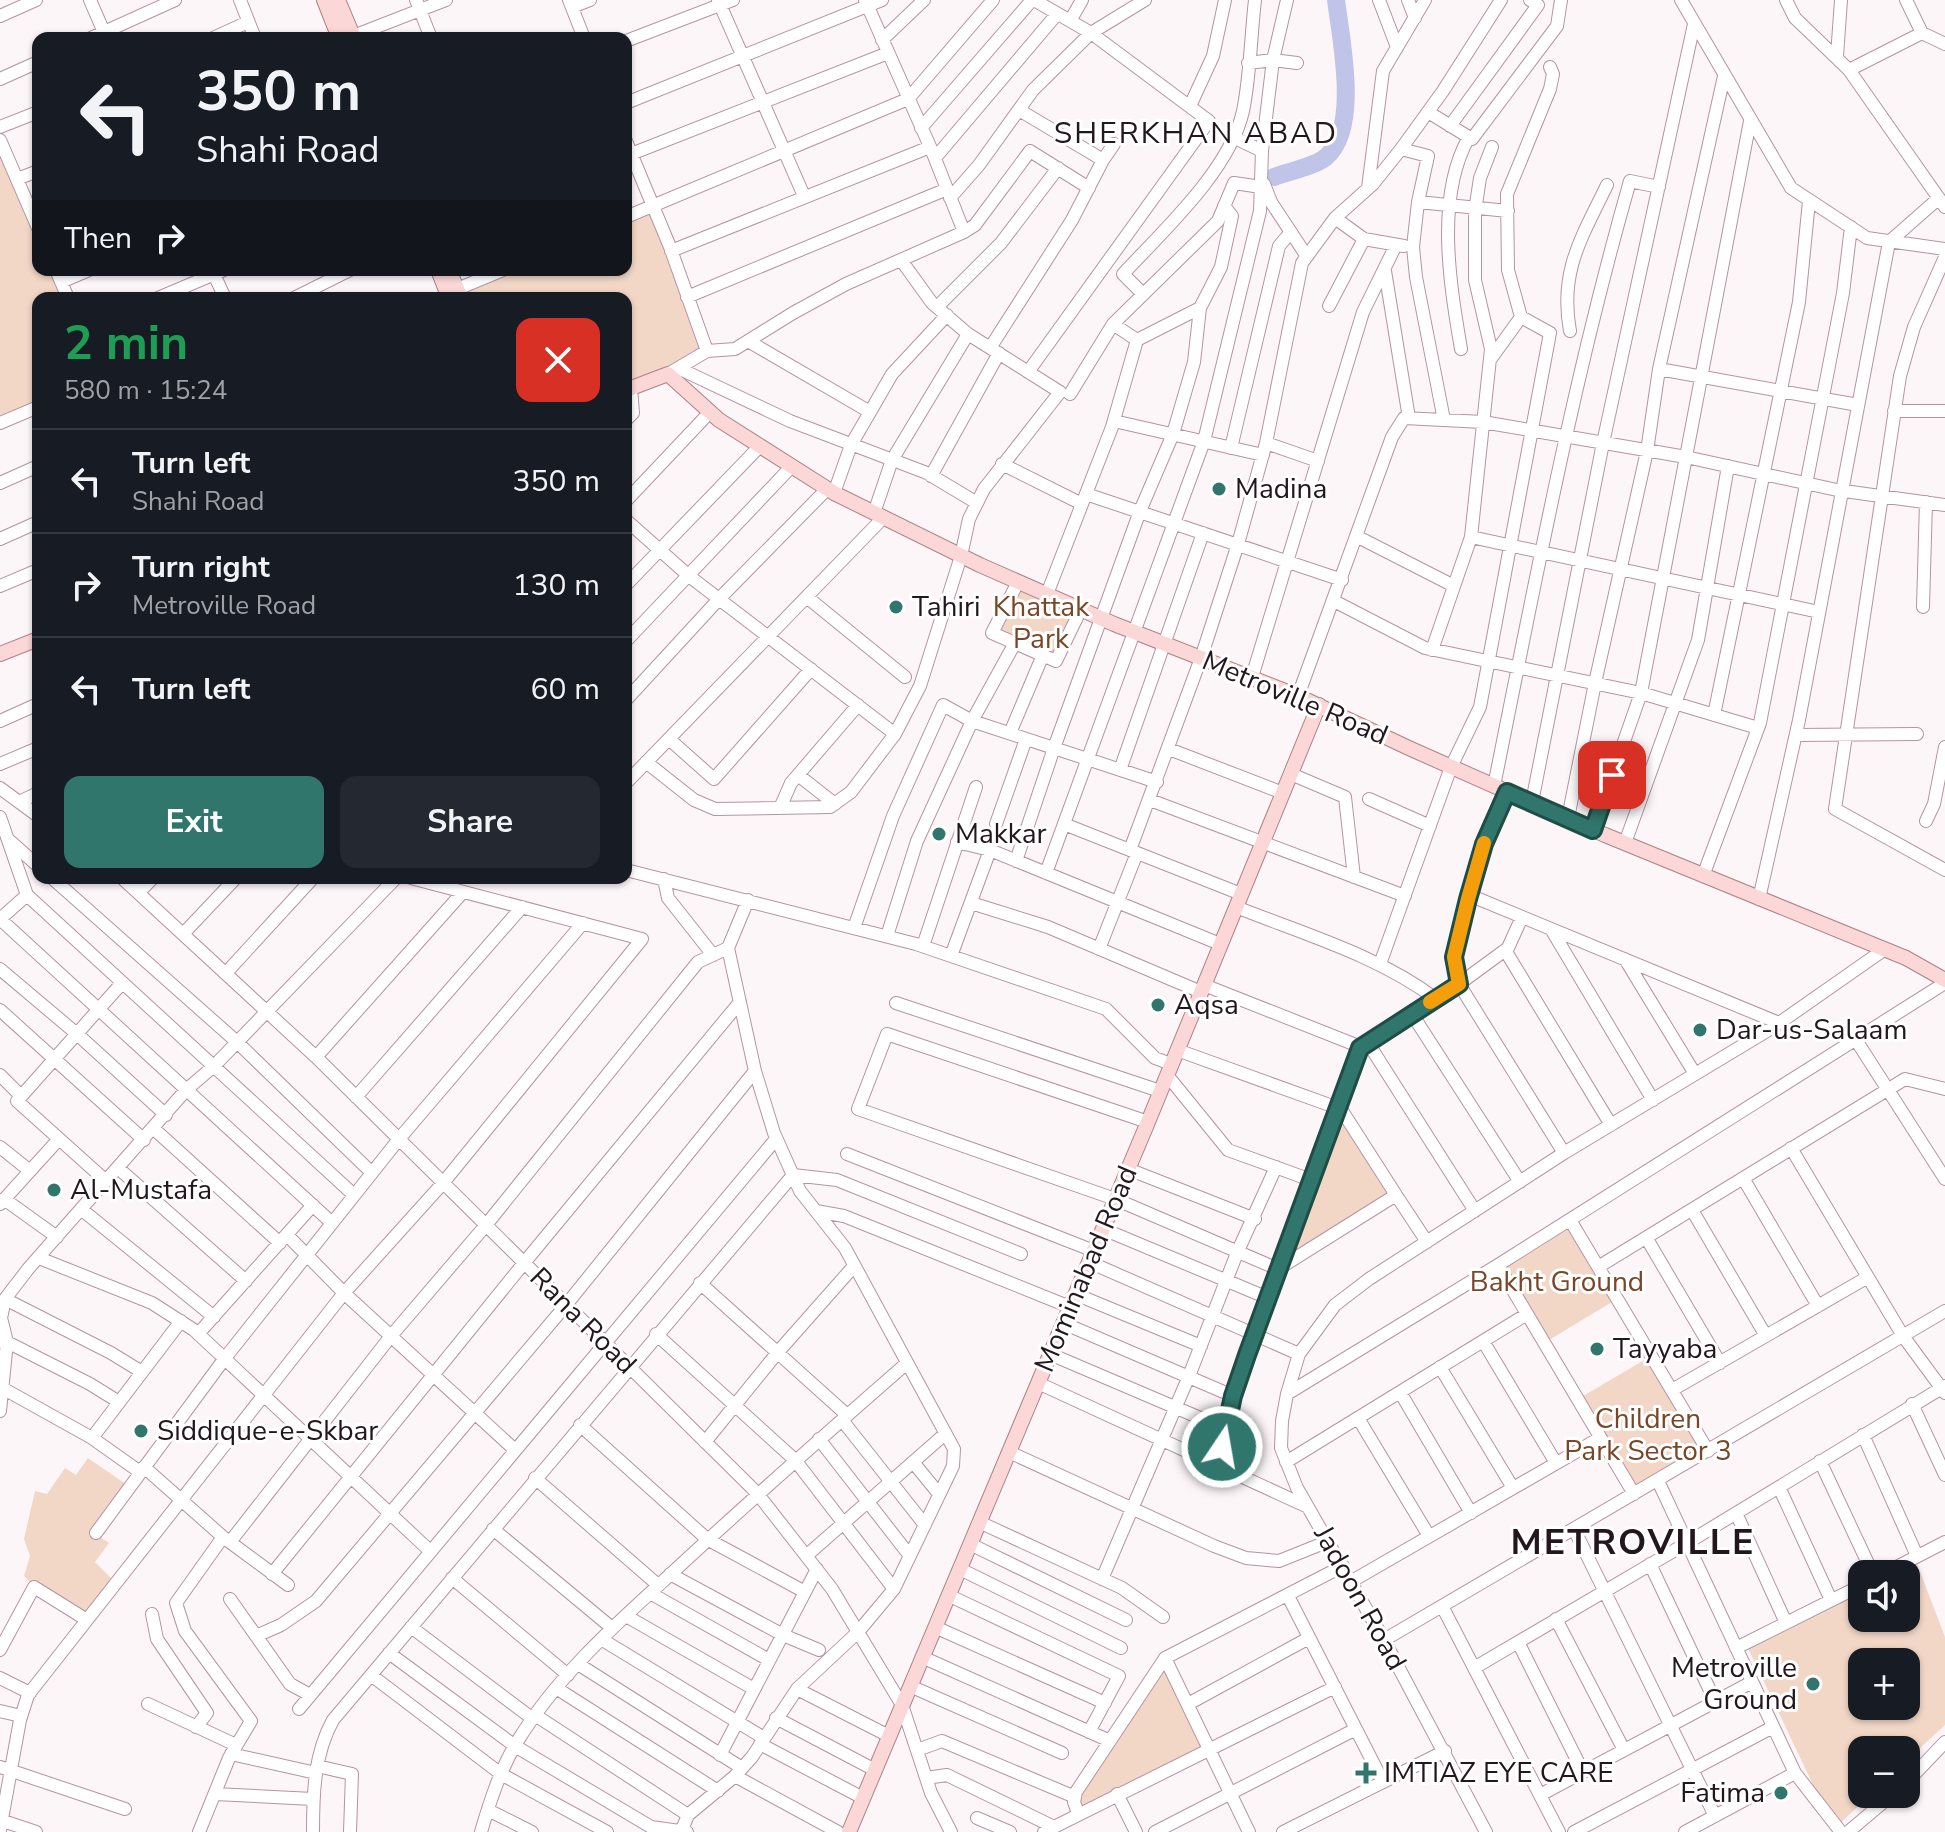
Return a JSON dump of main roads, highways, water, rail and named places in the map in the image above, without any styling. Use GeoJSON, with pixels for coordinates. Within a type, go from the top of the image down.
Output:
{"type":"FeatureCollection","features":[{"type":"Feature","properties":{"kind":"main road"},"geometry":{"type":"LineString","coordinates":[[324,0],[344,32]]}},
{"type":"Feature","properties":{"kind":"main road"},"geometry":{"type":"LineString","coordinates":[[338,0],[346,32]]}},
{"type":"Feature","properties":{"kind":"main road","name":"Metroville Road"},"geometry":{"type":"LineString","coordinates":[[632,388],[673,371],[710,412],[830,491],[961,556],[1102,619],[1319,705],[1593,830],[1906,958],[1945,982]]}},
{"type":"Feature","properties":{"kind":"main road"},"geometry":{"type":"LineString","coordinates":[[0,654],[32,641]]}},
{"type":"Feature","properties":{"kind":"main road","name":"Mominabad Road"},"geometry":{"type":"LineString","coordinates":[[849,1832],[1148,1122],[1319,705]]}},
{"type":"Feature","properties":{"kind":"waterway"},"geometry":{"type":"LineString","coordinates":[[1274,177],[1326,157],[1336,144],[1343,126],[1346,83],[1336,0]]}},
{"type":"Feature","properties":{"kind":"place","name":"Madina"},"geometry":{"type":"Point","coordinates":[1219,489]}},
{"type":"Feature","properties":{"kind":"place","name":"Tahiri"},"geometry":{"type":"Point","coordinates":[896,607]}},
{"type":"Feature","properties":{"kind":"place","name":"Makkar"},"geometry":{"type":"Point","coordinates":[939,834]}},
{"type":"Feature","properties":{"kind":"place","name":"Aqsa"},"geometry":{"type":"Point","coordinates":[1158,1005]}},
{"type":"Feature","properties":{"kind":"place","name":"Dar-us-Salaam"},"geometry":{"type":"Point","coordinates":[1700,1030]}},
{"type":"Feature","properties":{"kind":"place","name":"Al-Mustafa"},"geometry":{"type":"Point","coordinates":[54,1190]}},
{"type":"Feature","properties":{"kind":"place","name":"Tayyaba"},"geometry":{"type":"Point","coordinates":[1597,1349]}},
{"type":"Feature","properties":{"kind":"place","name":"Siddique-e-Skbar"},"geometry":{"type":"Point","coordinates":[141,1431]}},
{"type":"Feature","properties":{"kind":"place","name":"Metroville Ground"},"geometry":{"type":"Point","coordinates":[1813,1684]}},
{"type":"Feature","properties":{"kind":"place","name":"IMTIAZ EYE CARE"},"geometry":{"type":"Point","coordinates":[1366,1773]}},
{"type":"Feature","properties":{"kind":"place","name":"Fatima"},"geometry":{"type":"Point","coordinates":[1781,1793]}},
{"type":"Feature","properties":{"kind":"district","name":"SHERKHAN ABAD"},"geometry":{"type":"Point","coordinates":[1196,133]}},
{"type":"Feature","properties":{"kind":"district","name":"METROVILLE"},"geometry":{"type":"Point","coordinates":[1633,1542]}},
{"type":"Feature","properties":{"kind":"park label","name":"Khattak Park"},"geometry":{"type":"Point","coordinates":[1041,623]}},
{"type":"Feature","properties":{"kind":"park label","name":"Bakht Ground"},"geometry":{"type":"Point","coordinates":[1557,1282]}},
{"type":"Feature","properties":{"kind":"park label","name":"Children Park Sector 3"},"geometry":{"type":"Point","coordinates":[1648,1435]}}]}
